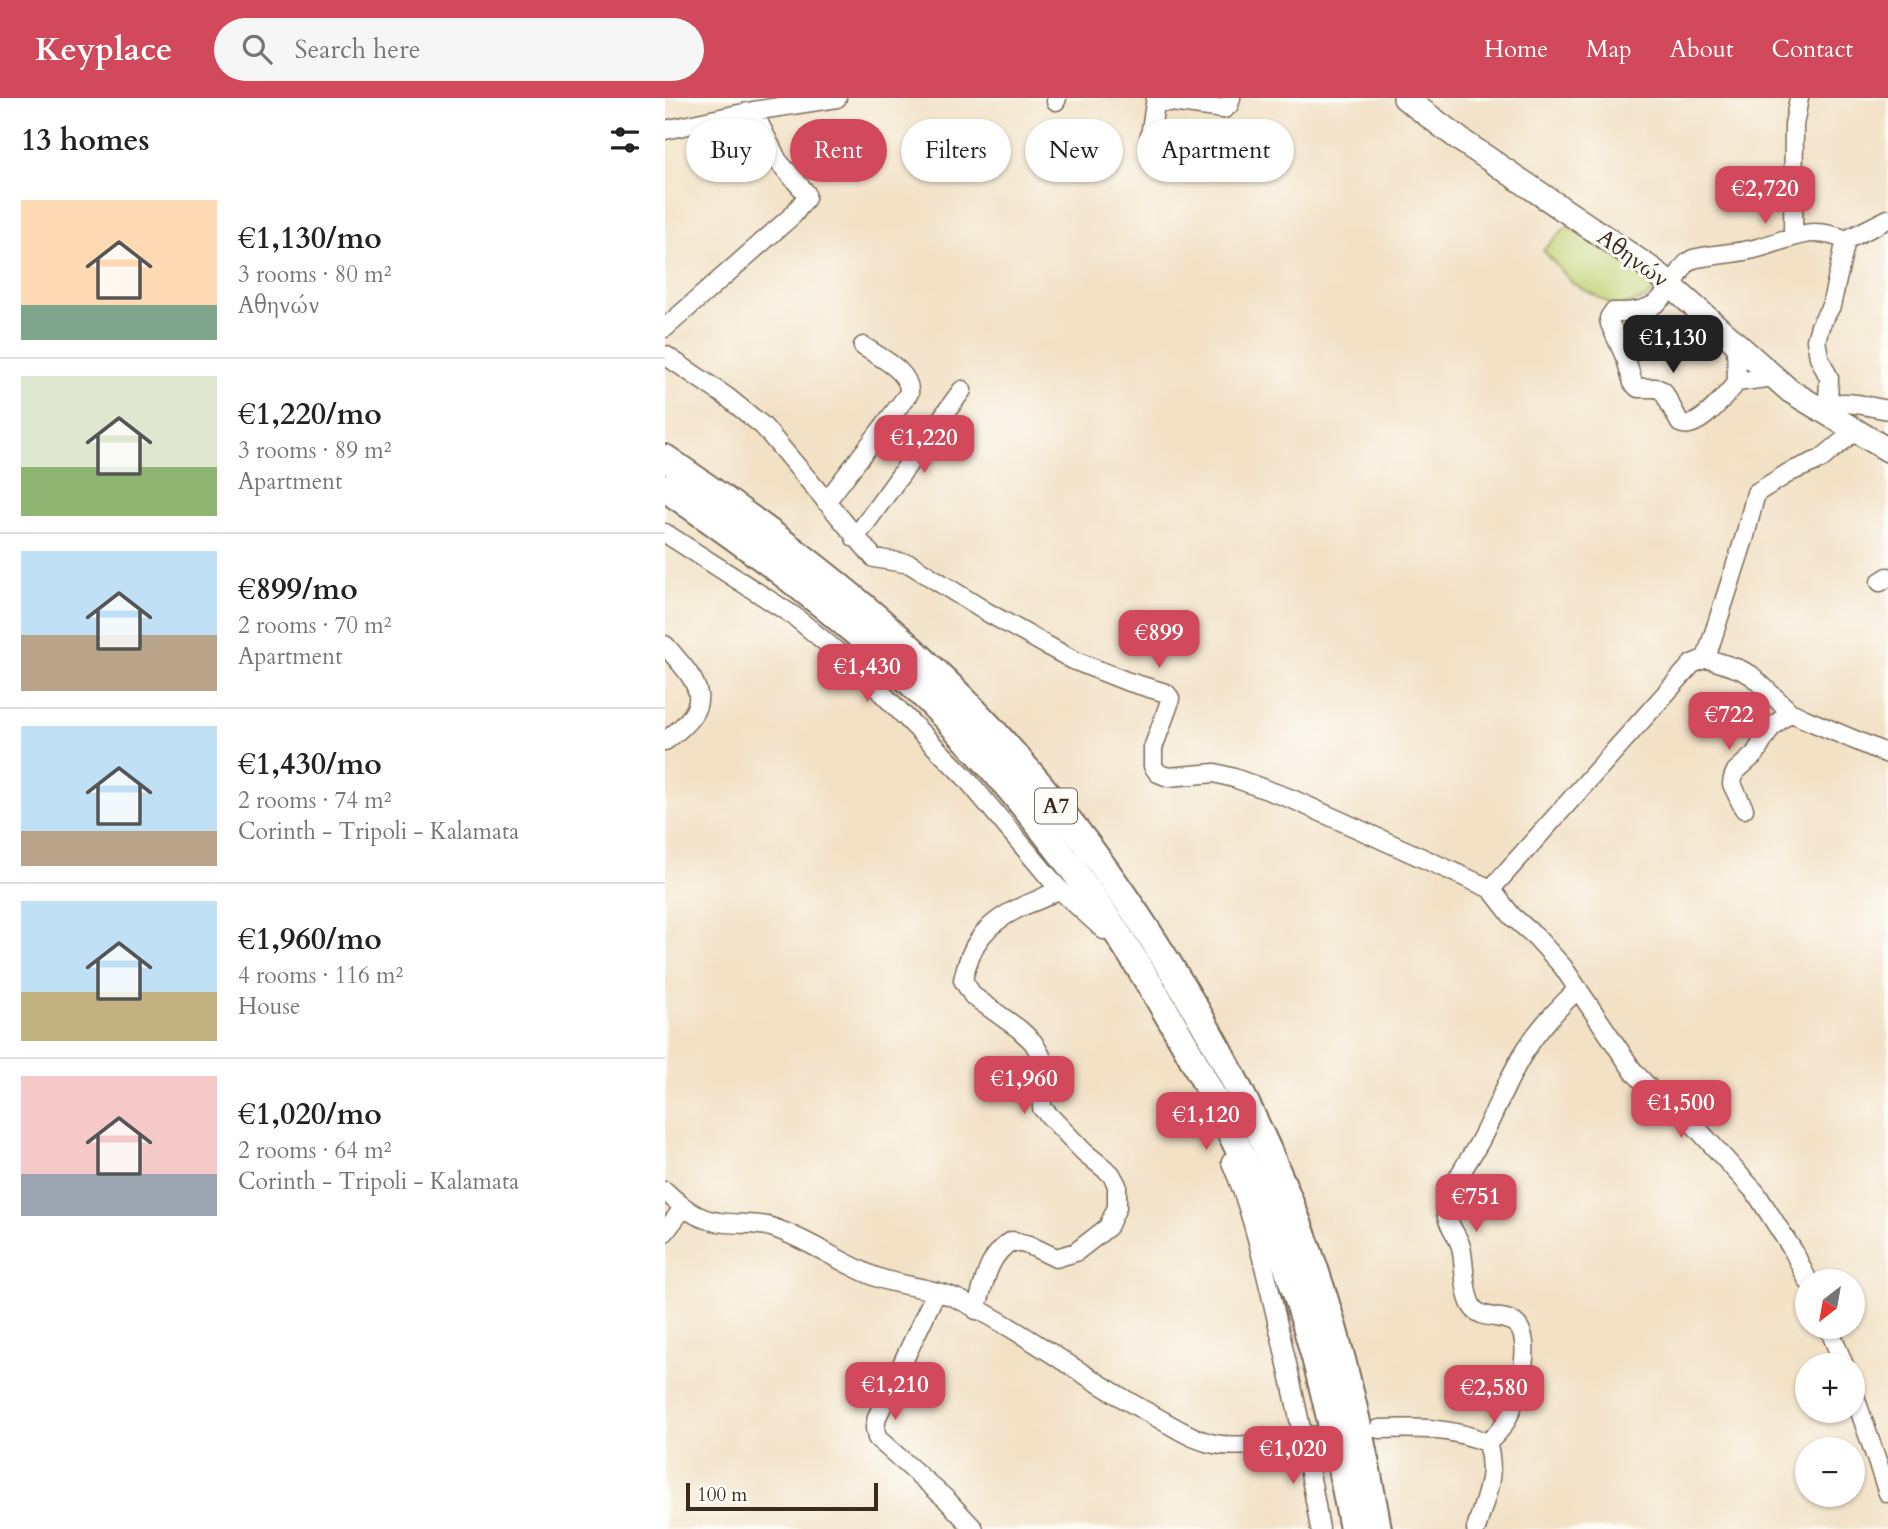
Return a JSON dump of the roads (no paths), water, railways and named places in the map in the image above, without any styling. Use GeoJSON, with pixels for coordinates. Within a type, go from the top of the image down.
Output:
{"type":"FeatureCollection","features":[{"type":"Feature","properties":{"kind":"highway","name":"Α7"},"geometry":{"type":"LineString","coordinates":[[665,458],[834,581],[962,698],[1071,824],[1151,937],[1219,1054],[1251,1116],[1313,1263],[1343,1363],[1361,1436],[1378,1529]]}},
{"type":"Feature","properties":{"kind":"highway","name":"Α7"},"geometry":{"type":"LineString","coordinates":[[665,488],[790,577],[860,636],[944,715],[1051,839],[1130,951],[1198,1068],[1249,1172],[1289,1271],[1316,1358],[1336,1440],[1353,1529]]}},
{"type":"Feature","properties":{"kind":"main road","name":"Αθηνών"},"geometry":{"type":"LineString","coordinates":[[1405,98],[1470,147],[1653,270],[1773,377],[1823,406],[1888,450]]}},
{"type":"Feature","properties":{"kind":"street"},"geometry":{"type":"LineString","coordinates":[[665,130],[753,111],[837,98]]}},
{"type":"Feature","properties":{"kind":"street"},"geometry":{"type":"LineString","coordinates":[[1153,119],[1156,99],[1223,109],[1229,105],[1231,98]]}},
{"type":"Feature","properties":{"kind":"street"},"geometry":{"type":"LineString","coordinates":[[1793,235],[1794,128],[1799,98]]}},
{"type":"Feature","properties":{"kind":"street"},"geometry":{"type":"LineString","coordinates":[[665,328],[793,215],[806,198],[806,193],[778,161],[753,111]]}},
{"type":"Feature","properties":{"kind":"street"},"geometry":{"type":"LineString","coordinates":[[1773,377],[1737,382],[1716,406],[1690,425],[1685,425],[1680,423],[1663,391],[1656,388],[1638,388],[1633,383],[1609,318],[1613,312],[1633,312],[1655,305],[1672,286],[1686,263],[1693,259],[1753,250],[1793,235],[1826,234],[1846,240],[1888,219]]}},
{"type":"Feature","properties":{"kind":"street"},"geometry":{"type":"LineString","coordinates":[[1846,240],[1831,306],[1816,340],[1819,357],[1829,378],[1823,406],[1839,402],[1888,410]]}},
{"type":"Feature","properties":{"kind":"street"},"geometry":{"type":"LineString","coordinates":[[1736,344],[1737,382]]}},
{"type":"Feature","properties":{"kind":"street"},"geometry":{"type":"LineString","coordinates":[[826,502],[909,393],[909,385],[902,374],[863,346]]}},
{"type":"Feature","properties":{"kind":"street"},"geometry":{"type":"LineString","coordinates":[[665,355],[757,421],[783,448],[874,558],[902,562],[918,568],[985,611],[1073,660],[1126,681],[1167,693],[1169,704],[1153,748],[1153,766],[1158,773],[1168,777],[1215,773],[1234,778],[1292,799],[1492,889],[1512,916],[1536,937],[1563,967],[1634,1072],[1653,1092],[1674,1103],[1756,1193],[1802,1269]]}},
{"type":"Feature","properties":{"kind":"street"},"geometry":{"type":"LineString","coordinates":[[855,538],[962,390]]}},
{"type":"Feature","properties":{"kind":"street"},"geometry":{"type":"LineString","coordinates":[[1706,658],[1756,494],[1790,472],[1821,459],[1856,430]]}},
{"type":"Feature","properties":{"kind":"street"},"geometry":{"type":"LineString","coordinates":[[665,533],[794,616],[859,670],[965,777],[1058,888],[1099,924],[1131,967],[1174,1043],[1238,1180],[1313,1436],[1319,1529]]}},
{"type":"Feature","properties":{"kind":"street"},"geometry":{"type":"LineString","coordinates":[[665,645],[695,680],[698,693],[695,710],[685,726],[665,741]]}},
{"type":"Feature","properties":{"kind":"street"},"geometry":{"type":"LineString","coordinates":[[1492,889],[1692,664],[1706,658],[1751,675],[1790,712],[1888,754]]}},
{"type":"Feature","properties":{"kind":"street"},"geometry":{"type":"LineString","coordinates":[[1744,809],[1732,785],[1736,771],[1755,754],[1770,729],[1790,712]]}},
{"type":"Feature","properties":{"kind":"street"},"geometry":{"type":"LineString","coordinates":[[976,1310],[991,1262],[1000,1248],[1012,1241],[1029,1245],[1056,1258],[1076,1252],[1108,1227],[1117,1207],[1117,1185],[1111,1174],[1083,1152],[1042,1108],[1041,1056],[1033,1042],[972,996],[963,980],[968,956],[984,933],[1002,918],[1041,900],[1058,888]]}},
{"type":"Feature","properties":{"kind":"street"},"geometry":{"type":"LineString","coordinates":[[1487,1443],[1507,1420],[1525,1359],[1522,1338],[1517,1326],[1506,1319],[1485,1315],[1473,1308],[1468,1295],[1461,1247],[1446,1214],[1448,1200],[1527,1048],[1560,1005],[1577,990]]}},
{"type":"Feature","properties":{"kind":"street"},"geometry":{"type":"LineString","coordinates":[[665,1191],[684,1207],[707,1220],[721,1223],[754,1223],[769,1227],[791,1234],[878,1278],[954,1298],[1110,1392],[1195,1438],[1233,1445],[1313,1436]]}},
{"type":"Feature","properties":{"kind":"street"},"geometry":{"type":"LineString","coordinates":[[665,1232],[684,1207]]}},
{"type":"Feature","properties":{"kind":"street"},"geometry":{"type":"LineString","coordinates":[[936,1293],[874,1428],[877,1438],[946,1499],[974,1529]]}},
{"type":"Feature","properties":{"kind":"street"},"geometry":{"type":"LineString","coordinates":[[1864,1423],[1888,1493]]}},
{"type":"Feature","properties":{"kind":"street"},"geometry":{"type":"LineString","coordinates":[[1379,1429],[1451,1431],[1487,1443],[1493,1471],[1476,1529]]}}]}
